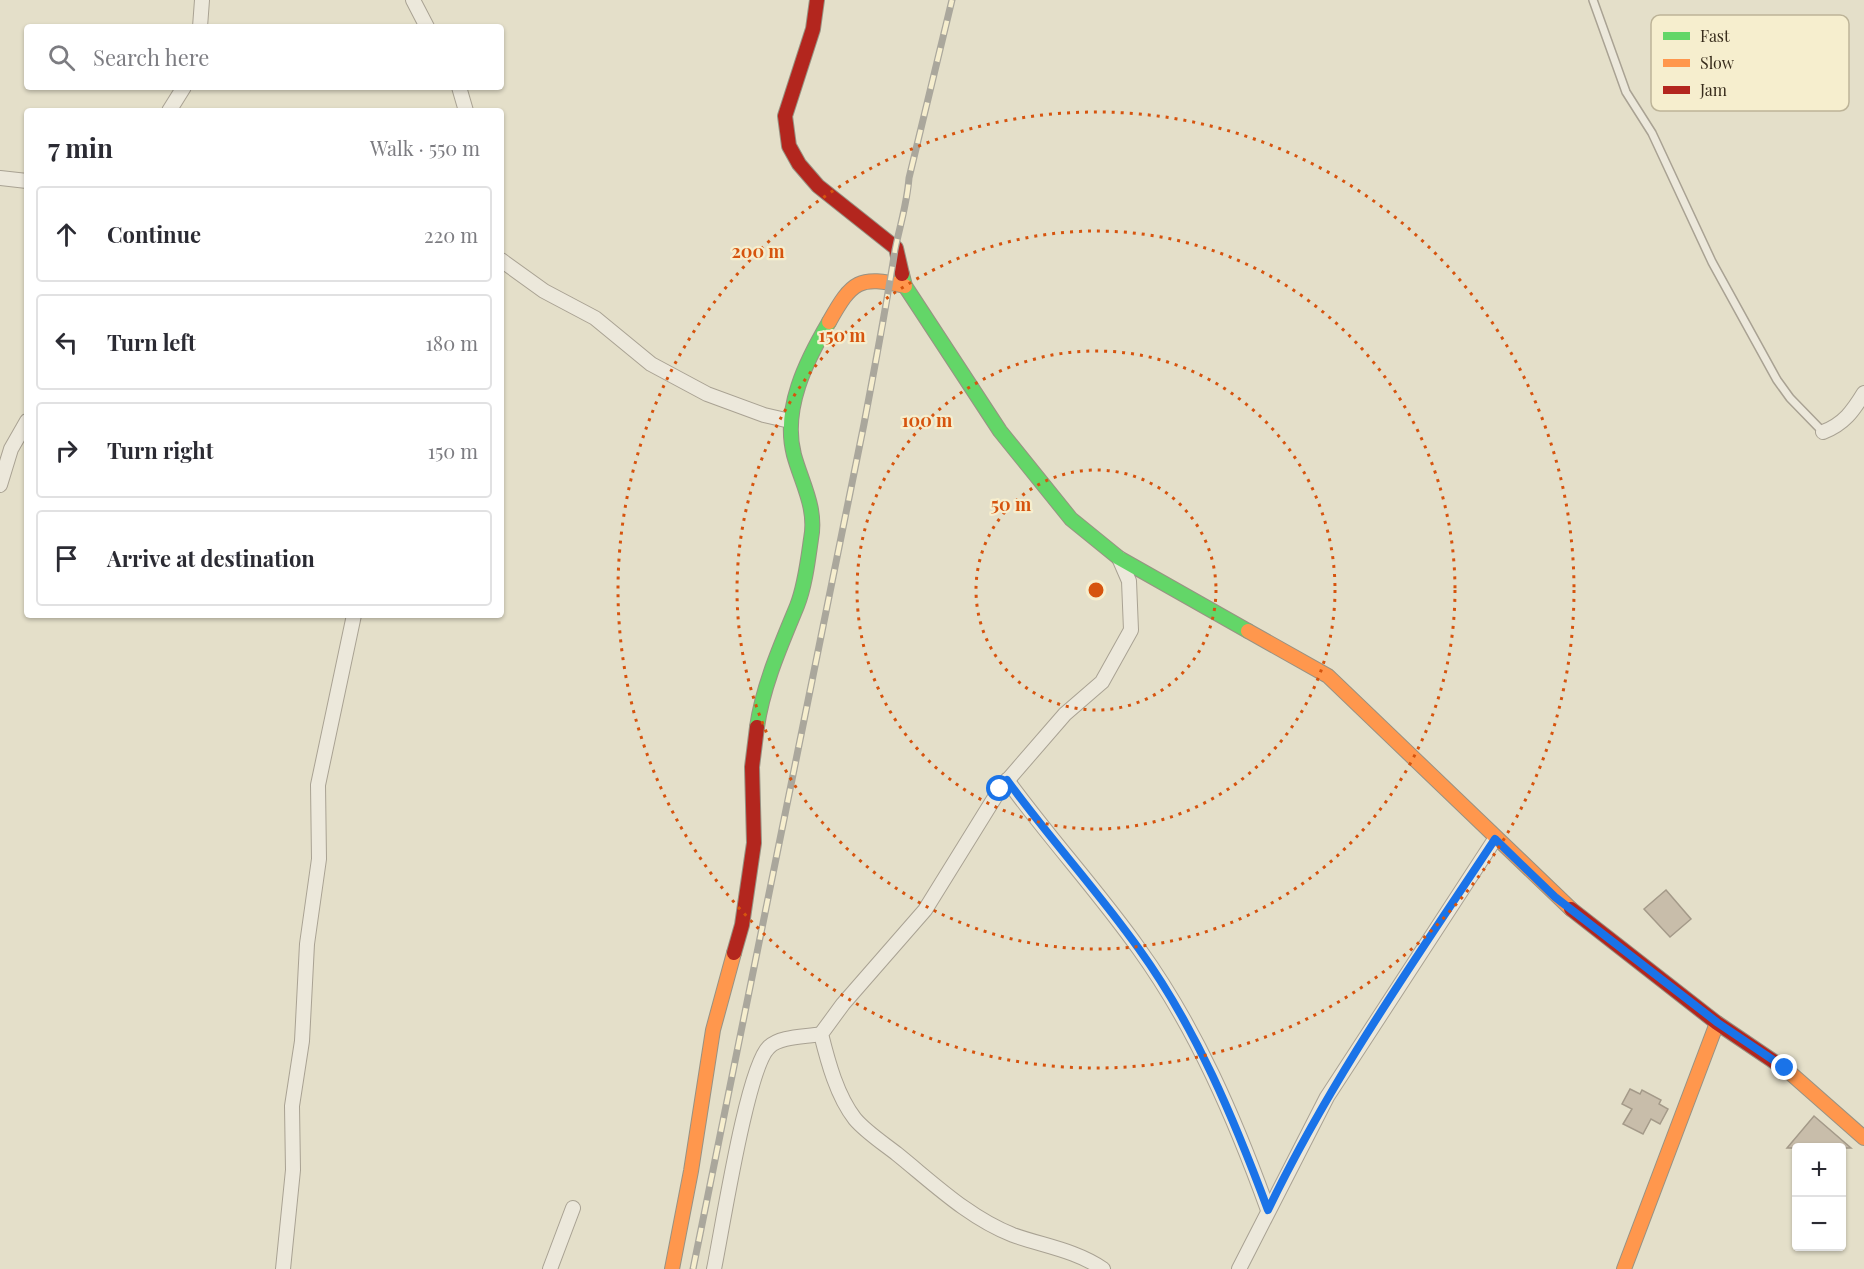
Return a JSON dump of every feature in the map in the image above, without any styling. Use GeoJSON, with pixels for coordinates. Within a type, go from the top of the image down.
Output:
{"type":"FeatureCollection","features":[{"type":"Feature","properties":{"kind":"street"},"geometry":{"type":"LineString","coordinates":[[200,24],[202,0]]}},
{"type":"Feature","properties":{"kind":"street"},"geometry":{"type":"LineString","coordinates":[[413,0],[425,24]]}},
{"type":"Feature","properties":{"kind":"street"},"geometry":{"type":"LineString","coordinates":[[817,0],[813,29],[784,116],[789,146],[799,164],[818,186],[896,248],[905,286],[1000,431],[1071,519],[1119,558],[1328,676],[1555,897],[1718,1023],[1785,1068],[1864,1138]]}},
{"type":"Feature","properties":{"kind":"street"},"geometry":{"type":"LineString","coordinates":[[171,108],[182,90]]}},
{"type":"Feature","properties":{"kind":"street"},"geometry":{"type":"LineString","coordinates":[[460,90],[465,108]]}},
{"type":"Feature","properties":{"kind":"street"},"geometry":{"type":"LineString","coordinates":[[0,178],[24,181]]}},
{"type":"Feature","properties":{"kind":"street"},"geometry":{"type":"LineString","coordinates":[[505,263],[544,291],[595,318],[651,364],[707,394],[764,416],[790,421]]}},
{"type":"Feature","properties":{"kind":"street"},"geometry":{"type":"LineString","coordinates":[[672,1269],[692,1171],[713,1030],[733,962],[746,903],[754,843],[752,767],[759,713],[784,632],[798,604],[812,536],[813,514],[809,495],[794,454],[790,421],[809,356],[844,295],[861,283],[876,279],[905,286]]}},
{"type":"Feature","properties":{"kind":"street"},"geometry":{"type":"LineString","coordinates":[[1823,432],[1836,427],[1849,417],[1864,393]]}},
{"type":"Feature","properties":{"kind":"street"},"geometry":{"type":"LineString","coordinates":[[0,485],[11,449],[24,426]]}},
{"type":"Feature","properties":{"kind":"street"},"geometry":{"type":"LineString","coordinates":[[714,1269],[744,1120],[760,1061],[769,1046],[787,1039],[821,1034],[843,1004],[925,910],[973,830],[1007,780],[1065,714],[1102,682],[1125,645],[1131,630],[1129,581],[1119,558]]}},
{"type":"Feature","properties":{"kind":"street"},"geometry":{"type":"LineString","coordinates":[[283,1269],[293,1170],[292,1106],[302,1041],[308,944],[319,859],[318,785],[353,618]]}},
{"type":"Feature","properties":{"kind":"street"},"geometry":{"type":"LineString","coordinates":[[1007,780],[1042,828],[1100,896],[1182,1015],[1219,1089],[1268,1210]]}},
{"type":"Feature","properties":{"kind":"street"},"geometry":{"type":"LineString","coordinates":[[1239,1269],[1293,1158],[1360,1043],[1495,839]]}},
{"type":"Feature","properties":{"kind":"street"},"geometry":{"type":"LineString","coordinates":[[1624,1269],[1718,1023]]}},
{"type":"Feature","properties":{"kind":"street"},"geometry":{"type":"LineString","coordinates":[[821,1034],[844,1101],[855,1119],[869,1132],[948,1196],[993,1225],[1077,1254],[1102,1269]]}},
{"type":"Feature","properties":{"kind":"street"},"geometry":{"type":"LineString","coordinates":[[549,1269],[573,1208]]}},
{"type":"Feature","properties":{"kind":"lane"},"geometry":{"type":"LineString","coordinates":[[1593,0],[1626,92],[1652,133],[1712,262],[1777,380],[1790,398],[1823,432]]}},
{"type":"Feature","properties":{"kind":"building"},"geometry":{"type":"Polygon","coordinates":[[[1666,890],[1691,919],[1670,937],[1644,909],[1666,890]]]}},
{"type":"Feature","properties":{"kind":"building"},"geometry":{"type":"Polygon","coordinates":[[[1630,1089],[1640,1094],[1642,1090],[1661,1100],[1659,1104],[1668,1109],[1660,1124],[1651,1119],[1643,1134],[1623,1124],[1632,1109],[1622,1104],[1630,1089]]]}},
{"type":"Feature","properties":{"kind":"building"},"geometry":{"type":"Polygon","coordinates":[[[1814,1116],[1845,1143],[1792,1143],[1792,1148],[1787,1148],[1814,1116]]]}},
{"type":"Feature","properties":{"kind":"railway"},"geometry":{"type":"LineString","coordinates":[[693,1269],[864,424],[909,178],[952,0]]}},
{"type":"Feature","properties":{"kind":"traffic: fast"},"geometry":{"type":"LineString","coordinates":[[902,274],[905,286],[1000,431],[1071,519],[1119,558],[1248,631]]}},
{"type":"Feature","properties":{"kind":"traffic: fast"},"geometry":{"type":"LineString","coordinates":[[757,727],[768,681],[800,598],[806,573],[812,517],[808,496],[794,455],[791,420],[798,386],[829,322]]}},
{"type":"Feature","properties":{"kind":"traffic: slow"},"geometry":{"type":"LineString","coordinates":[[829,322],[844,298],[858,284],[877,281],[905,286]]}},
{"type":"Feature","properties":{"kind":"traffic: slow"},"geometry":{"type":"LineString","coordinates":[[1248,631],[1328,676],[1571,909]]}},
{"type":"Feature","properties":{"kind":"traffic: slow"},"geometry":{"type":"LineString","coordinates":[[672,1269],[691,1171],[713,1030],[734,953]]}},
{"type":"Feature","properties":{"kind":"traffic: slow"},"geometry":{"type":"LineString","coordinates":[[1624,1269],[1717,1023]]}},
{"type":"Feature","properties":{"kind":"traffic: slow"},"geometry":{"type":"LineString","coordinates":[[1788,1071],[1864,1138]]}},
{"type":"Feature","properties":{"kind":"traffic: jam"},"geometry":{"type":"LineString","coordinates":[[817,0],[813,29],[785,116],[789,146],[799,164],[818,186],[896,248],[902,274]]}},
{"type":"Feature","properties":{"kind":"traffic: jam"},"geometry":{"type":"LineString","coordinates":[[734,953],[742,925],[754,843],[752,767],[757,727]]}},
{"type":"Feature","properties":{"kind":"traffic: jam"},"geometry":{"type":"LineString","coordinates":[[1571,909],[1717,1023],[1788,1071]]}},
{"type":"Feature","properties":{"kind":"route"},"geometry":{"type":"LineString","coordinates":[[1000,789],[1007,780],[1042,828],[1100,896],[1182,1015],[1219,1089],[1268,1210],[1293,1158],[1360,1043],[1495,839],[1555,897],[1718,1023],[1785,1068]]}}]}
